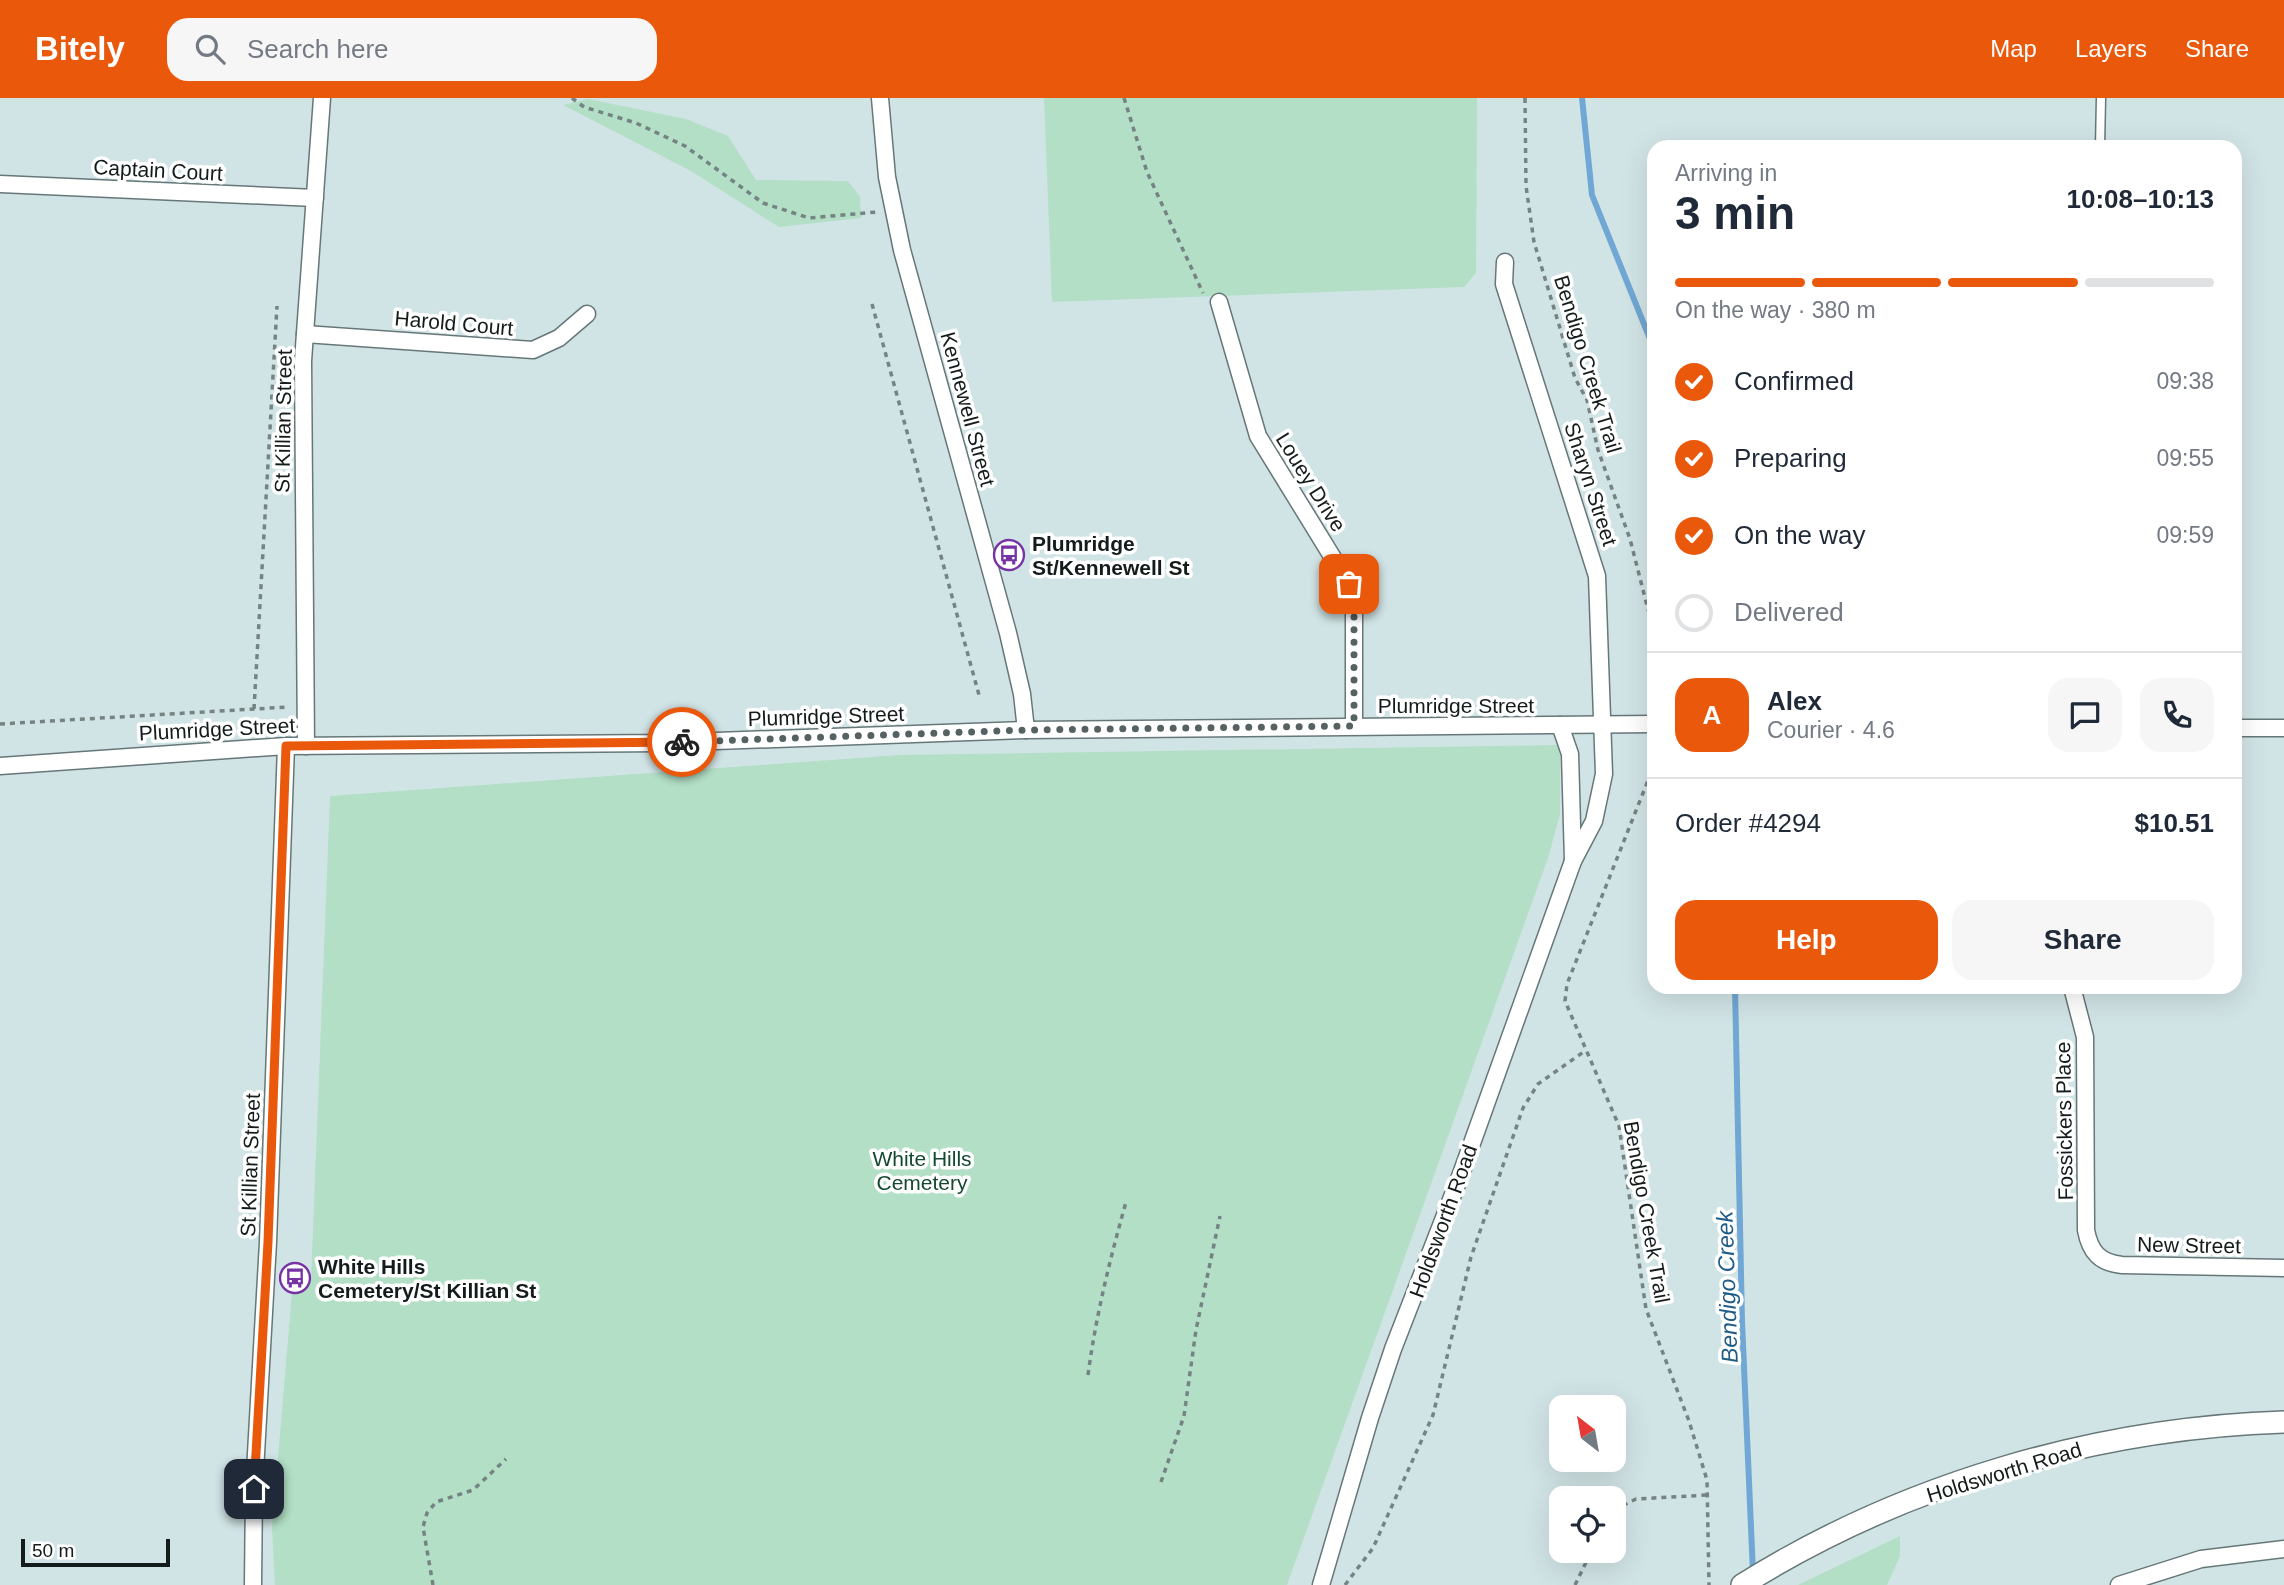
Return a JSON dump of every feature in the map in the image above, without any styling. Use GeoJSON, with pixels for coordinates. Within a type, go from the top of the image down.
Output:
{"type":"FeatureCollection","features":[{"type":"Feature","properties":{"kind":"main road","name":"Holdsworth Road"},"geometry":{"type":"LineString","coordinates":[[1742,1585],[1837,1533],[1969,1479],[2064,1451],[2199,1428],[2284,1422]]}},
{"type":"Feature","properties":{"kind":"street","name":"St Killian Street"},"geometry":{"type":"LineString","coordinates":[[306,746],[302,469],[305,334],[322,98]]}},
{"type":"Feature","properties":{"kind":"street","name":"Kennewell Street"},"geometry":{"type":"LineString","coordinates":[[880,98],[893,209],[1008,633],[1020,682],[1026,730]]}},
{"type":"Feature","properties":{"kind":"street","name":"Captain Court"},"geometry":{"type":"LineString","coordinates":[[0,184],[314,198]]}},
{"type":"Feature","properties":{"kind":"street","name":"Sharyn Street"},"geometry":{"type":"LineString","coordinates":[[1505,262],[1504,284],[1597,576],[1604,725]]}},
{"type":"Feature","properties":{"kind":"street","name":"Louey Drive"},"geometry":{"type":"LineString","coordinates":[[1212,299],[1258,436],[1349,584],[1354,610],[1354,726]]}},
{"type":"Feature","properties":{"kind":"street","name":"Harold Court"},"geometry":{"type":"LineString","coordinates":[[305,334],[533,350],[559,338],[587,314]]}},
{"type":"Feature","properties":{"kind":"street","name":"Plumridge Street"},"geometry":{"type":"LineString","coordinates":[[0,766],[286,746],[662,743],[1026,730],[1647,724]]}},
{"type":"Feature","properties":{"kind":"street","name":"Holdsworth Road"},"geometry":{"type":"LineString","coordinates":[[1560,725],[1570,754],[1573,861]]}},
{"type":"Feature","properties":{"kind":"street","name":"Holdsworth Road"},"geometry":{"type":"LineString","coordinates":[[1321,1585],[1389,1361],[1461,1174],[1573,861],[1594,821],[1601,800],[1604,725]]}},
{"type":"Feature","properties":{"kind":"street"},"geometry":{"type":"LineString","coordinates":[[2242,728],[2284,728]]}},
{"type":"Feature","properties":{"kind":"street","name":"St Killian Street"},"geometry":{"type":"LineString","coordinates":[[253,1585],[253,1501],[268,1242],[286,746]]}},
{"type":"Feature","properties":{"kind":"street","name":"Fossickers Place"},"geometry":{"type":"LineString","coordinates":[[2074,994],[2085,1037],[2086,1230],[2096,1255]]}},
{"type":"Feature","properties":{"kind":"street","name":"New Street"},"geometry":{"type":"LineString","coordinates":[[2096,1255],[2111,1264],[2122,1265],[2284,1268]]}},
{"type":"Feature","properties":{"kind":"street"},"geometry":{"type":"LineString","coordinates":[[2119,1585],[2201,1559],[2284,1549]]}},
{"type":"Feature","properties":{"kind":"lane"},"geometry":{"type":"LineString","coordinates":[[2100,140],[2101,98]]}},
{"type":"Feature","properties":{"kind":"path"},"geometry":{"type":"LineString","coordinates":[[572,98],[584,107],[636,123],[685,146],[763,204],[809,218],[893,209]]}},
{"type":"Feature","properties":{"kind":"path"},"geometry":{"type":"LineString","coordinates":[[1124,98],[1147,172],[1212,299]]}},
{"type":"Feature","properties":{"kind":"path","name":"Bendigo Creek Trail"},"geometry":{"type":"LineString","coordinates":[[1525,98],[1526,186],[1534,242],[1575,378],[1587,400],[1602,461],[1630,539],[1647,606]]}},
{"type":"Feature","properties":{"kind":"path"},"geometry":{"type":"LineString","coordinates":[[872,304],[979,695]]}},
{"type":"Feature","properties":{"kind":"path"},"geometry":{"type":"LineString","coordinates":[[254,709],[277,306]]}},
{"type":"Feature","properties":{"kind":"path"},"geometry":{"type":"LineString","coordinates":[[0,724],[291,707]]}},
{"type":"Feature","properties":{"kind":"path","name":"Bendigo Creek Trail"},"geometry":{"type":"LineString","coordinates":[[1647,783],[1565,992],[1585,1051],[1619,1126],[1646,1309],[1689,1421],[1707,1480],[1709,1585]]}},
{"type":"Feature","properties":{"kind":"path"},"geometry":{"type":"LineString","coordinates":[[1345,1585],[1373,1548],[1433,1415],[1471,1257],[1523,1108],[1538,1084],[1585,1051]]}},
{"type":"Feature","properties":{"kind":"path"},"geometry":{"type":"LineString","coordinates":[[1088,1374],[1106,1271],[1126,1202]]}},
{"type":"Feature","properties":{"kind":"path"},"geometry":{"type":"LineString","coordinates":[[1161,1482],[1184,1416],[1196,1330],[1220,1216]]}},
{"type":"Feature","properties":{"kind":"path"},"geometry":{"type":"LineString","coordinates":[[433,1585],[424,1527],[427,1513],[436,1502],[473,1490],[506,1459]]}},
{"type":"Feature","properties":{"kind":"path"},"geometry":{"type":"LineString","coordinates":[[1626,1504],[1636,1499],[1707,1495]]}},
{"type":"Feature","properties":{"kind":"path"},"geometry":{"type":"LineString","coordinates":[[1575,1585],[1586,1563]]}},
{"type":"Feature","properties":{"kind":"green space"},"geometry":{"type":"Polygon","coordinates":[[[1044,98],[1477,98],[1476,273],[1464,287],[1052,302],[1044,98]]]}},
{"type":"Feature","properties":{"kind":"green space"},"geometry":{"type":"Polygon","coordinates":[[[588,99],[686,119],[728,136],[756,180],[848,181],[860,197],[861,218],[779,227],[691,171],[563,105],[588,99]]]}},
{"type":"Feature","properties":{"kind":"green space","name":"White Hills Cemetery"},"geometry":{"type":"Polygon","coordinates":[[[1560,745],[1560,814],[1548,858],[1287,1585],[275,1585],[272,1528],[293,1281],[311,1281],[330,796],[900,755],[1560,745]]]}},
{"type":"Feature","properties":{"kind":"green space"},"geometry":{"type":"Polygon","coordinates":[[[1900,1536],[1900,1556],[1887,1585],[1798,1585],[1900,1536]]]}},
{"type":"Feature","properties":{"kind":"waterway","name":"Bendigo Creek"},"geometry":{"type":"LineString","coordinates":[[1582,98],[1592,195],[1647,332]]}},
{"type":"Feature","properties":{"kind":"waterway","name":"Bendigo Creek"},"geometry":{"type":"LineString","coordinates":[[1735,994],[1742,1321],[1753,1573]]}},
{"type":"Feature","properties":{"kind":"way so far"},"geometry":{"type":"LineString","coordinates":[[682,742],[1026,730],[1354,726],[1354,610],[1349,584]]}},
{"type":"Feature","properties":{"kind":"place","name":"Plumridge St/Kennewell St"},"geometry":{"type":"Point","coordinates":[1009,555]}},
{"type":"Feature","properties":{"kind":"place","name":"White Hills Cemetery/St Killian St"},"geometry":{"type":"Point","coordinates":[295,1278]}},
{"type":"Feature","properties":{"kind":"route"},"geometry":{"type":"LineString","coordinates":[[254,1489],[268,1242],[286,746],[682,742]]}}]}
